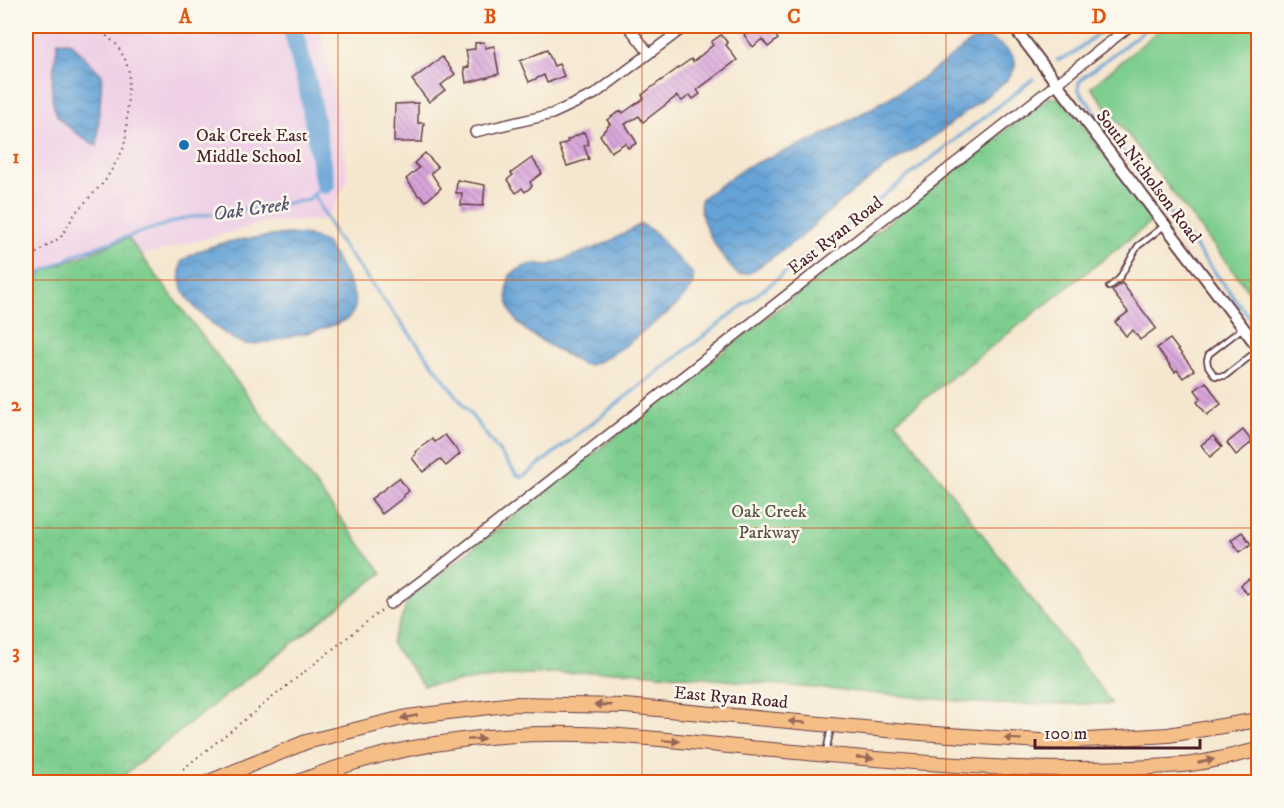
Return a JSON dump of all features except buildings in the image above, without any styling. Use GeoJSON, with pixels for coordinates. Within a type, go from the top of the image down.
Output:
{"type":"FeatureCollection","features":[{"type":"Feature","properties":{"kind":"main road","name":"East Ryan Road"},"geometry":{"type":"LineString","coordinates":[[209,783],[306,742],[407,717],[514,704],[625,705],[831,725],[1056,742],[1168,735],[1258,720]]}},
{"type":"Feature","properties":{"kind":"main road"},"geometry":{"type":"LineString","coordinates":[[297,783],[338,766],[409,749],[472,739],[536,735],[622,736],[826,754],[1064,771],[1185,765],[1258,748]]}},
{"type":"Feature","properties":{"kind":"main road"},"geometry":{"type":"LineString","coordinates":[[216,783],[230,774]]}},
{"type":"Feature","properties":{"kind":"street"},"geometry":{"type":"LineString","coordinates":[[628,26],[649,53]]}},
{"type":"Feature","properties":{"kind":"street"},"geometry":{"type":"LineString","coordinates":[[475,132],[552,114],[595,94],[686,26]]}},
{"type":"Feature","properties":{"kind":"street","name":"South Nicholson Road"},"geometry":{"type":"LineString","coordinates":[[1013,26],[1258,348]]}},
{"type":"Feature","properties":{"kind":"street","name":"East Ryan Road"},"geometry":{"type":"LineString","coordinates":[[390,604],[1130,26]]}},
{"type":"Feature","properties":{"kind":"lane"},"geometry":{"type":"LineString","coordinates":[[1109,287],[1119,279],[1138,246],[1166,225]]}},
{"type":"Feature","properties":{"kind":"lane"},"geometry":{"type":"LineString","coordinates":[[1244,327],[1209,354],[1207,360],[1211,372],[1215,376],[1225,376],[1258,348]]}},
{"type":"Feature","properties":{"kind":"lane"},"geometry":{"type":"LineString","coordinates":[[826,754],[831,725]]}},
{"type":"Feature","properties":{"kind":"path"},"geometry":{"type":"LineString","coordinates":[[26,260],[61,237],[76,212],[105,181],[123,150],[126,136],[129,72],[125,58],[117,45],[96,26]]}},
{"type":"Feature","properties":{"kind":"path"},"geometry":{"type":"LineString","coordinates":[[183,770],[390,604]]}},
{"type":"Feature","properties":{"kind":"shaded area","name":"Oak Creek East Middle School"},"geometry":{"type":"Polygon","coordinates":[[[26,26],[319,26],[339,109],[348,180],[331,212],[322,220],[268,222],[142,256],[128,238],[39,273],[26,289],[26,26]]]}},
{"type":"Feature","properties":{"kind":"green space"},"geometry":{"type":"Polygon","coordinates":[[[1164,26],[1258,26],[1258,303],[1091,87],[1164,26]]]}},
{"type":"Feature","properties":{"kind":"green space","name":"Oak Creek Parkway"},"geometry":{"type":"Polygon","coordinates":[[[1050,97],[1058,98],[1068,107],[1155,219],[896,421],[1112,704],[993,704],[627,671],[525,674],[424,686],[391,643],[407,600],[1050,97]]]}},
{"type":"Feature","properties":{"kind":"green space"},"geometry":{"type":"Polygon","coordinates":[[[128,238],[382,573],[115,782],[26,782],[26,289],[39,273],[128,238]]]}},
{"type":"Feature","properties":{"kind":"water"},"geometry":{"type":"Polygon","coordinates":[[[985,38],[1000,45],[1013,57],[1015,67],[1007,80],[935,136],[883,169],[841,201],[798,239],[750,273],[739,275],[733,270],[706,227],[700,206],[702,198],[746,167],[817,138],[923,78],[973,40],[985,38]]]}},
{"type":"Feature","properties":{"kind":"water"},"geometry":{"type":"Polygon","coordinates":[[[58,41],[71,43],[102,75],[97,146],[68,127],[59,118],[53,105],[52,87],[58,41]]]}},
{"type":"Feature","properties":{"kind":"water"},"geometry":{"type":"Polygon","coordinates":[[[641,224],[654,232],[693,274],[693,285],[678,304],[656,322],[622,348],[589,365],[581,364],[539,339],[516,320],[509,308],[507,293],[510,275],[528,265],[547,266],[607,243],[641,224]]]}},
{"type":"Feature","properties":{"kind":"water"},"geometry":{"type":"Polygon","coordinates":[[[287,234],[314,237],[328,245],[350,285],[355,301],[355,307],[346,320],[295,336],[264,343],[246,344],[229,336],[200,313],[182,288],[180,274],[182,261],[194,254],[232,241],[287,234]]]}},
{"type":"Feature","properties":{"kind":"waterway","name":"Oak Creek"},"geometry":{"type":"LineString","coordinates":[[292,26],[309,91],[325,184]]}},
{"type":"Feature","properties":{"kind":"waterway"},"geometry":{"type":"LineString","coordinates":[[1057,60],[1071,55],[1107,26]]}},
{"type":"Feature","properties":{"kind":"waterway"},"geometry":{"type":"LineString","coordinates":[[1150,26],[1085,76],[1079,82],[1078,89],[1258,329]]}},
{"type":"Feature","properties":{"kind":"waterway"},"geometry":{"type":"LineString","coordinates":[[314,194],[336,237],[517,475],[523,477],[1033,79]]}},
{"type":"Feature","properties":{"kind":"waterway","name":"Oak Creek"},"geometry":{"type":"LineString","coordinates":[[26,288],[42,272],[81,252],[185,218],[308,200],[325,184]]}},
{"type":"Feature","properties":{"kind":"place","name":"Oak Creek East Middle School"},"geometry":{"type":"Point","coordinates":[184,145]}}]}
